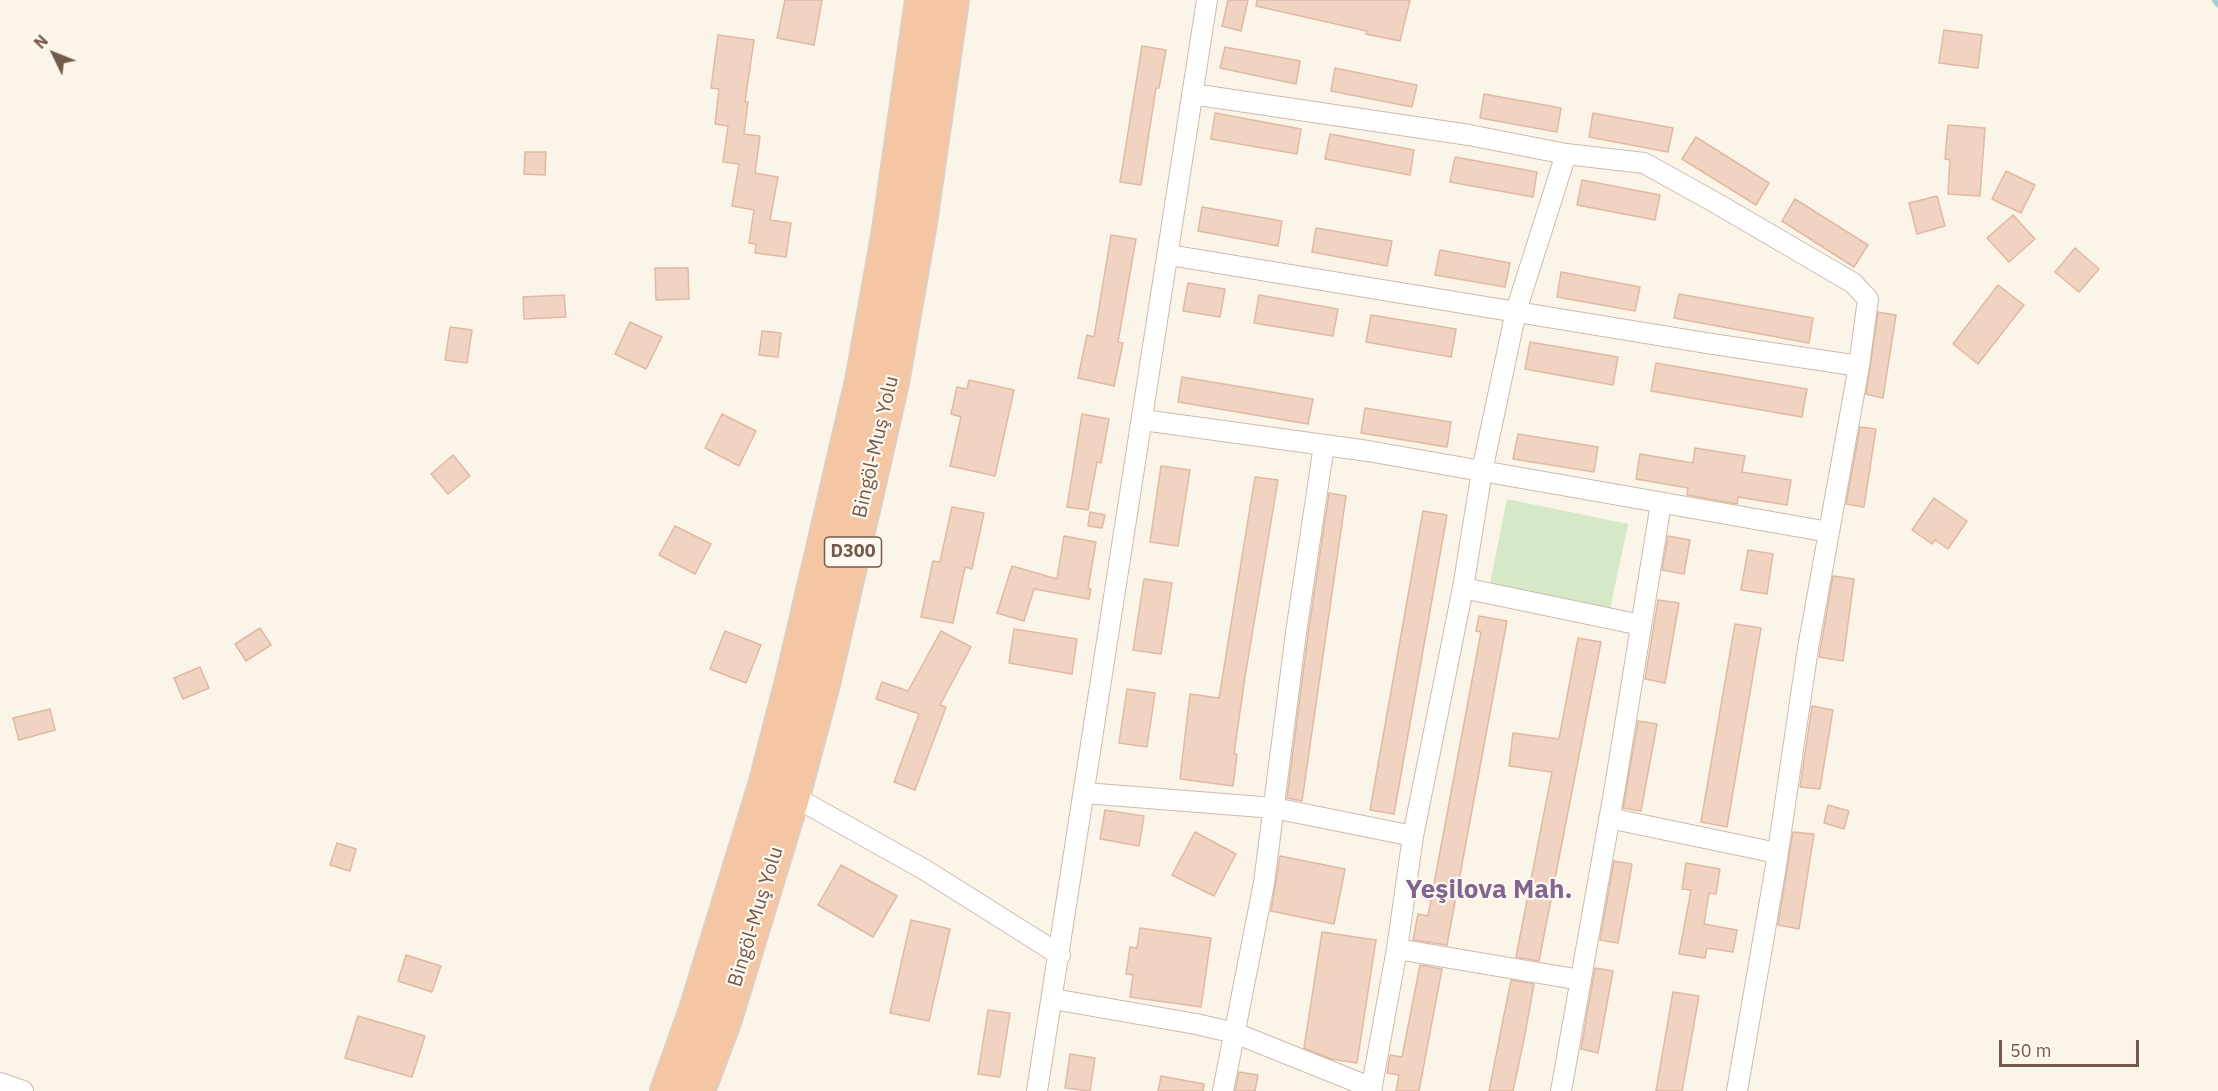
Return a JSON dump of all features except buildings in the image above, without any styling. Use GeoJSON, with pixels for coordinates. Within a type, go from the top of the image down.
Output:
{"type":"FeatureCollection","features":[{"type":"Feature","properties":{"kind":"highway","name":"Bingöl-Muş Yolu"},"geometry":{"type":"LineString","coordinates":[[698,1091],[725,1019],[779,789],[793,677],[862,381],[888,236],[922,0]]}},
{"type":"Feature","properties":{"kind":"highway","name":"Bingöl-Muş Yolu"},"geometry":{"type":"LineString","coordinates":[[667,1091],[779,789],[823,684],[891,382],[920,223],[952,0]]}},
{"type":"Feature","properties":{"kind":"street"},"geometry":{"type":"LineString","coordinates":[[1037,1091],[1060,956],[1207,0]]}},
{"type":"Feature","properties":{"kind":"street"},"geometry":{"type":"LineString","coordinates":[[1192,94],[1468,135],[1566,154],[1644,163],[1852,283],[1868,298],[1859,366],[1808,648],[1777,853],[1737,1091]]}},
{"type":"Feature","properties":{"kind":"street"},"geometry":{"type":"LineString","coordinates":[[1053,999],[1234,1033],[1372,1089],[1413,836],[1463,588],[1482,471],[1516,311],[1566,154]]}},
{"type":"Feature","properties":{"kind":"street"},"geometry":{"type":"LineString","coordinates":[[1169,255],[1706,344],[1859,366]]}},
{"type":"Feature","properties":{"kind":"street"},"geometry":{"type":"LineString","coordinates":[[1143,420],[1324,445],[1829,532]]}},
{"type":"Feature","properties":{"kind":"street"},"geometry":{"type":"LineString","coordinates":[[1223,1091],[1264,883],[1296,633],[1324,445]]}},
{"type":"Feature","properties":{"kind":"street"},"geometry":{"type":"LineString","coordinates":[[1561,1091],[1661,503]]}},
{"type":"Feature","properties":{"kind":"street"},"geometry":{"type":"LineString","coordinates":[[1463,588],[1641,625]]}},
{"type":"Feature","properties":{"kind":"street"},"geometry":{"type":"LineString","coordinates":[[779,789],[925,870],[1060,956]]}},
{"type":"Feature","properties":{"kind":"street"},"geometry":{"type":"LineString","coordinates":[[1085,793],[1274,808],[1413,836]]}},
{"type":"Feature","properties":{"kind":"street"},"geometry":{"type":"LineString","coordinates":[[1609,818],[1777,853]]}},
{"type":"Feature","properties":{"kind":"street"},"geometry":{"type":"LineString","coordinates":[[1396,949],[1581,980]]}},
{"type":"Feature","properties":{"kind":"street"},"geometry":{"type":"LineString","coordinates":[[0,1083],[22,1091]]}},
{"type":"Feature","properties":{"kind":"green space"},"geometry":{"type":"Polygon","coordinates":[[[1507,499],[1628,524],[1610,609],[1490,584],[1507,499]]]}},
{"type":"Feature","properties":{"kind":"waterway"},"geometry":{"type":"LineString","coordinates":[[2214,0],[2218,5]]}},
{"type":"Feature","properties":{"kind":"district","name":"Yeşilova Mah."},"geometry":{"type":"Point","coordinates":[1489,890]}}]}
